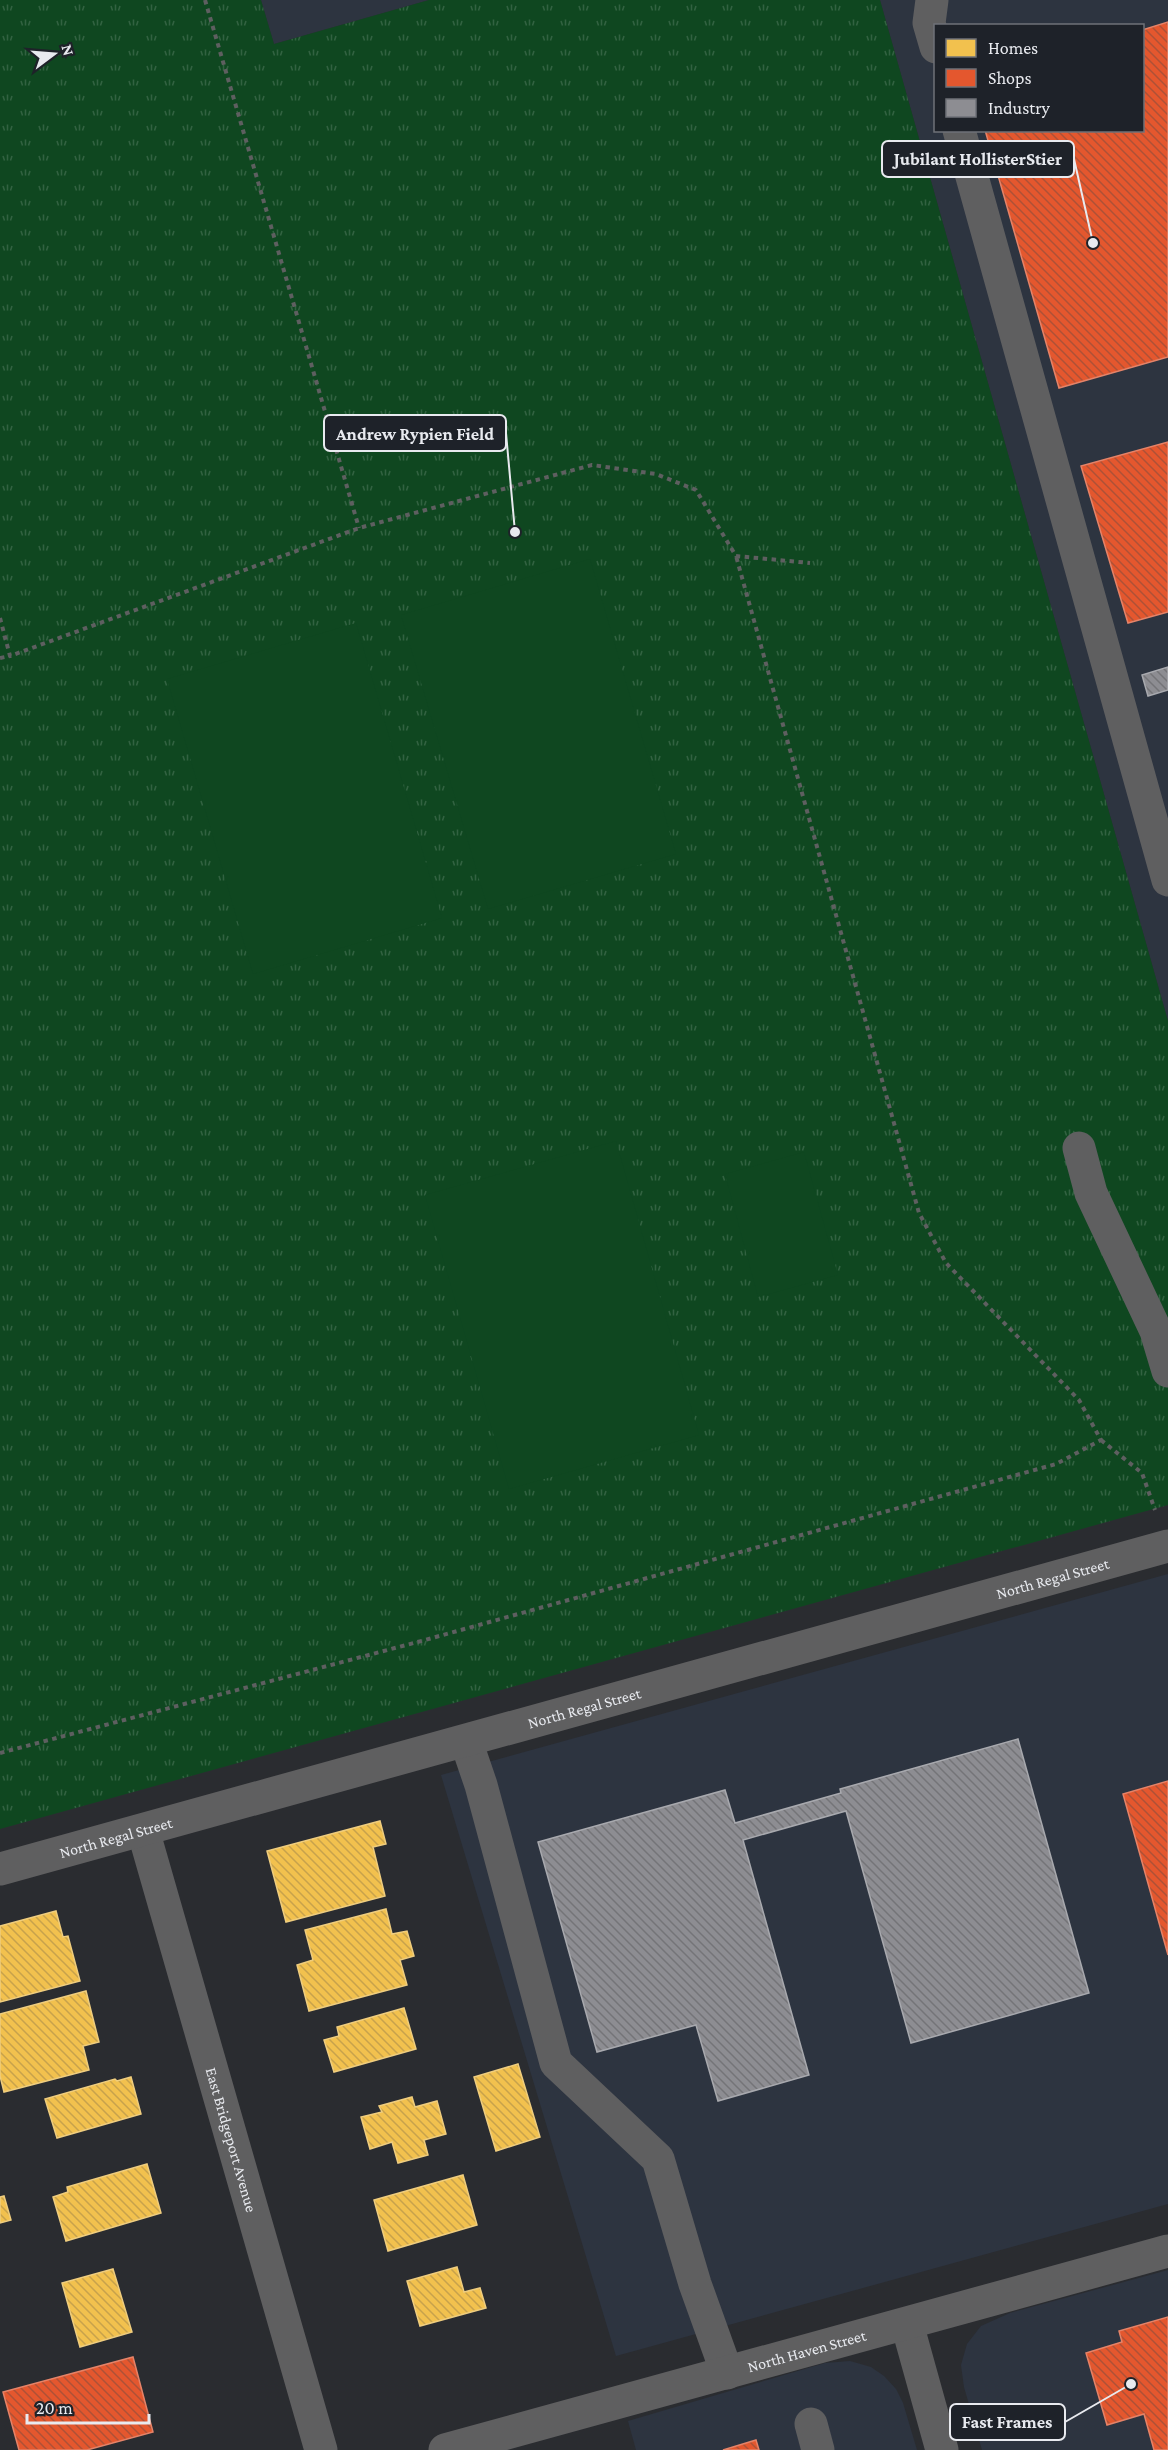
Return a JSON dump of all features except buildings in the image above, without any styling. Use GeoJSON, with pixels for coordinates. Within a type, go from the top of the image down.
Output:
{"type":"FeatureCollection","features":[{"type":"Feature","properties":{"kind":"street"},"geometry":{"type":"LineString","coordinates":[[932,0],[929,23],[934,40]]}},
{"type":"Feature","properties":{"kind":"street"},"geometry":{"type":"LineString","coordinates":[[960,132],[1168,880]]}},
{"type":"Feature","properties":{"kind":"street"},"geometry":{"type":"LineString","coordinates":[[1079,1148],[1091,1193],[1156,1331],[1168,1371]]}},
{"type":"Feature","properties":{"kind":"street","name":"North Regal Street"},"geometry":{"type":"LineString","coordinates":[[0,1869],[1167,1546]]}},
{"type":"Feature","properties":{"kind":"street"},"geometry":{"type":"LineString","coordinates":[[466,1741],[481,1785],[556,2063],[658,2159],[695,2284],[728,2373]]}},
{"type":"Feature","properties":{"kind":"street","name":"East Bridgeport Avenue"},"geometry":{"type":"LineString","coordinates":[[143,1830],[321,2450]]}},
{"type":"Feature","properties":{"kind":"street","name":"North Haven Street"},"geometry":{"type":"LineString","coordinates":[[445,2450],[1168,2251]]}},
{"type":"Feature","properties":{"kind":"street"},"geometry":{"type":"LineString","coordinates":[[907,2324],[942,2450]]}},
{"type":"Feature","properties":{"kind":"path"},"geometry":{"type":"LineString","coordinates":[[205,0],[358,528]]}},
{"type":"Feature","properties":{"kind":"path"},"geometry":{"type":"LineString","coordinates":[[0,658],[358,528],[592,465],[656,474],[696,490],[736,556],[919,1213],[946,1263],[1079,1400],[1101,1440],[1142,1473],[1167,1546]]}},
{"type":"Feature","properties":{"kind":"path"},"geometry":{"type":"LineString","coordinates":[[736,556],[810,563]]}},
{"type":"Feature","properties":{"kind":"path"},"geometry":{"type":"LineString","coordinates":[[0,618],[10,656]]}},
{"type":"Feature","properties":{"kind":"path"},"geometry":{"type":"LineString","coordinates":[[0,1753],[425,1640],[1056,1464],[1101,1440]]}},
{"type":"Feature","properties":{"kind":"shaded area"},"geometry":{"type":"Polygon","coordinates":[[[261,0],[429,0],[274,44],[261,0]]]}},
{"type":"Feature","properties":{"kind":"shaded area"},"geometry":{"type":"Polygon","coordinates":[[[880,0],[1168,0],[1168,1021],[880,0]]]}},
{"type":"Feature","properties":{"kind":"shaded area"},"geometry":{"type":"Polygon","coordinates":[[[1168,1574],[1168,2204],[616,2356],[441,1775],[1168,1574]]]}},
{"type":"Feature","properties":{"kind":"shaded area"},"geometry":{"type":"Polygon","coordinates":[[[1168,2270],[1168,2450],[982,2450],[964,2387],[961,2365],[967,2344],[981,2326],[1010,2313],[1168,2270]]]}},
{"type":"Feature","properties":{"kind":"shaded area"},"geometry":{"type":"Polygon","coordinates":[[[850,2361],[871,2367],[884,2376],[896,2389],[903,2403],[917,2450],[636,2450],[628,2421],[825,2363],[850,2361]]]}},
{"type":"Feature","properties":{"kind":"green space"},"geometry":{"type":"Polygon","coordinates":[[[0,0],[261,0],[274,44],[429,0],[880,0],[1168,1021],[1168,1505],[0,1829],[0,0]]]}},
{"type":"Feature","properties":{"kind":"green space"},"geometry":{"type":"Polygon","coordinates":[[[590,559],[676,854],[488,909],[401,615],[590,559]]]}},
{"type":"Feature","properties":{"kind":"green space"},"geometry":{"type":"Polygon","coordinates":[[[356,623],[442,918],[253,974],[167,679],[356,623]]]}},
{"type":"Feature","properties":{"kind":"green space"},"geometry":{"type":"Polygon","coordinates":[[[616,1141],[699,1435],[509,1489],[425,1195],[616,1141]]]}},
{"type":"Feature","properties":{"kind":"green space"},"geometry":{"type":"Polygon","coordinates":[[[804,1152],[838,1275],[758,1297],[725,1174],[804,1152]]]}},
{"type":"Feature","properties":{"kind":"place","name":"Jubilant HollisterStier"},"geometry":{"type":"Point","coordinates":[1093,243]}},
{"type":"Feature","properties":{"kind":"place","name":"Andrew Rypien Field"},"geometry":{"type":"Point","coordinates":[515,532]}},
{"type":"Feature","properties":{"kind":"place","name":"Fast Frames"},"geometry":{"type":"Point","coordinates":[1131,2384]}}]}
